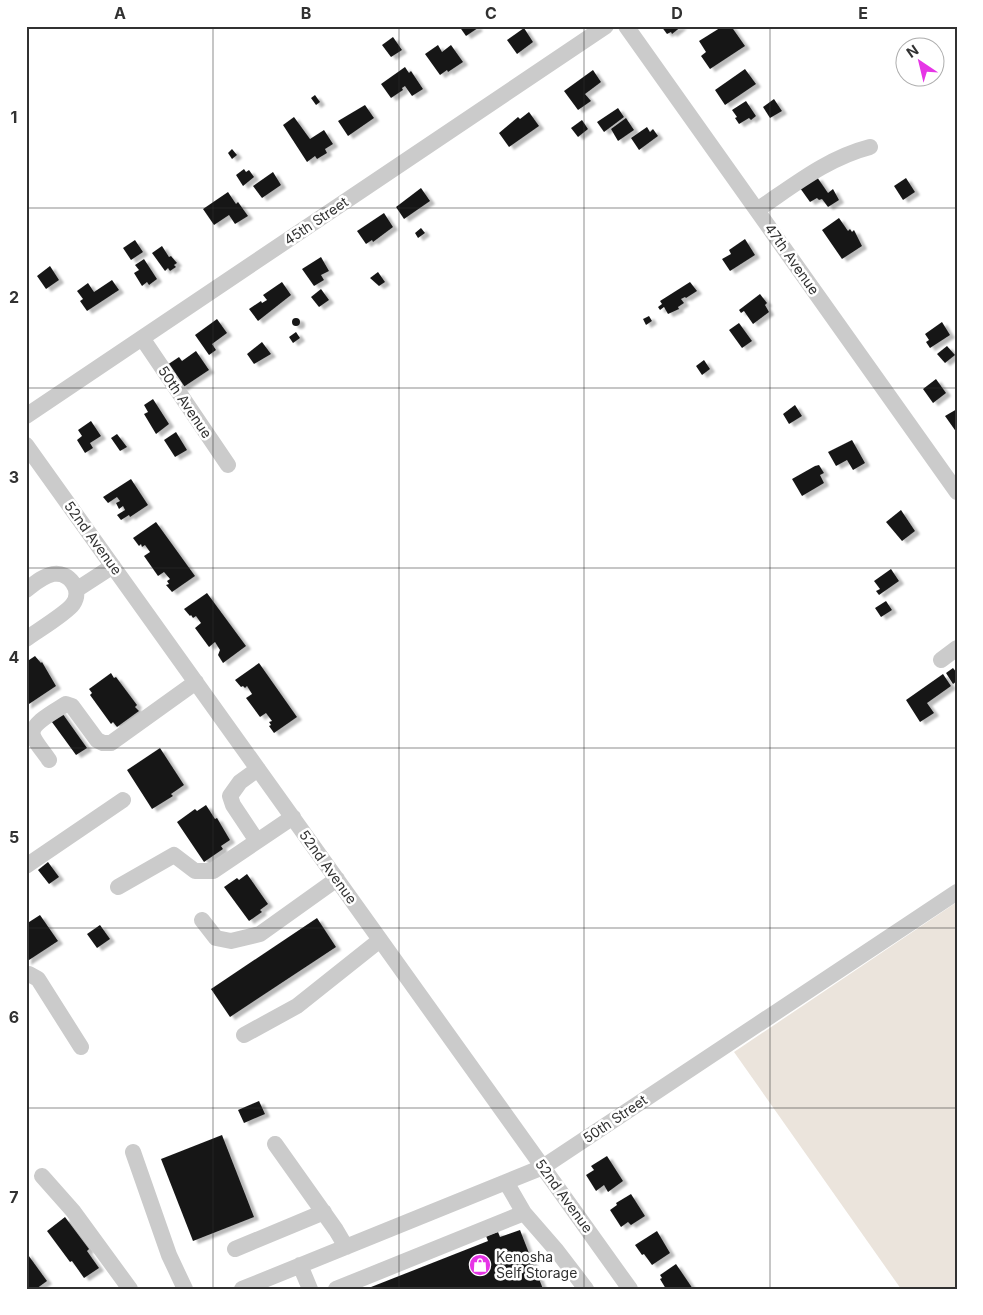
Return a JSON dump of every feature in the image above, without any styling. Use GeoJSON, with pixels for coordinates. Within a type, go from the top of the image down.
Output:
{"type":"FeatureCollection","features":[{"type":"Feature","properties":{"kind":"street","name":"45th Street"},"geometry":{"type":"LineString","coordinates":[[26,416],[606,26]]}},
{"type":"Feature","properties":{"kind":"street","name":"47th Avenue"},"geometry":{"type":"LineString","coordinates":[[626,26],[957,492]]}},
{"type":"Feature","properties":{"kind":"street"},"geometry":{"type":"LineString","coordinates":[[757,210],[823,166],[852,151],[870,147]]}},
{"type":"Feature","properties":{"kind":"street","name":"50th Avenue"},"geometry":{"type":"LineString","coordinates":[[142,338],[228,465]]}},
{"type":"Feature","properties":{"kind":"street","name":"52nd Avenue"},"geometry":{"type":"LineString","coordinates":[[26,445],[630,1289]]}},
{"type":"Feature","properties":{"kind":"street"},"geometry":{"type":"LineString","coordinates":[[76,590],[113,566]]}},
{"type":"Feature","properties":{"kind":"street"},"geometry":{"type":"LineString","coordinates":[[26,590],[44,577],[56,574],[68,577],[76,590],[72,605],[26,639]]}},
{"type":"Feature","properties":{"kind":"street"},"geometry":{"type":"LineString","coordinates":[[941,660],[957,648]]}},
{"type":"Feature","properties":{"kind":"street"},"geometry":{"type":"LineString","coordinates":[[49,760],[33,735],[33,730],[35,724],[66,704],[72,706],[97,740],[103,744],[111,743],[196,682]]}},
{"type":"Feature","properties":{"kind":"street"},"geometry":{"type":"LineString","coordinates":[[257,841],[233,805],[230,796],[240,782],[258,769]]}},
{"type":"Feature","properties":{"kind":"street"},"geometry":{"type":"LineString","coordinates":[[26,866],[122,800]]}},
{"type":"Feature","properties":{"kind":"street"},"geometry":{"type":"LineString","coordinates":[[118,887],[174,855],[195,871],[213,871],[292,817]]}},
{"type":"Feature","properties":{"kind":"street"},"geometry":{"type":"LineString","coordinates":[[202,920],[216,938],[231,941],[260,934],[337,879]]}},
{"type":"Feature","properties":{"kind":"street","name":"50th Street"},"geometry":{"type":"LineString","coordinates":[[242,1289],[260,1285],[300,1265],[543,1167],[957,892]]}},
{"type":"Feature","properties":{"kind":"street"},"geometry":{"type":"LineString","coordinates":[[244,1035],[297,1006],[380,940]]}},
{"type":"Feature","properties":{"kind":"street"},"geometry":{"type":"LineString","coordinates":[[26,974],[38,978],[82,1047]]}},
{"type":"Feature","properties":{"kind":"street"},"geometry":{"type":"LineString","coordinates":[[275,1144],[324,1212],[346,1247]]}},
{"type":"Feature","properties":{"kind":"street"},"geometry":{"type":"LineString","coordinates":[[133,1152],[170,1255],[185,1289]]}},
{"type":"Feature","properties":{"kind":"street"},"geometry":{"type":"LineString","coordinates":[[42,1176],[73,1211],[130,1289]]}},
{"type":"Feature","properties":{"kind":"street"},"geometry":{"type":"LineString","coordinates":[[506,1182],[524,1212],[586,1289]]}},
{"type":"Feature","properties":{"kind":"street"},"geometry":{"type":"LineString","coordinates":[[235,1249],[324,1212]]}},
{"type":"Feature","properties":{"kind":"street"},"geometry":{"type":"LineString","coordinates":[[336,1289],[524,1212]]}},
{"type":"Feature","properties":{"kind":"street"},"geometry":{"type":"LineString","coordinates":[[300,1265],[310,1289]]}},
{"type":"Feature","properties":{"kind":"shaded area"},"geometry":{"type":"Polygon","coordinates":[[[957,902],[957,1289],[901,1289],[734,1052],[957,902]]]}},
{"type":"Feature","properties":{"kind":"building"},"geometry":{"type":"Polygon","coordinates":[[[459,26],[476,26],[478,28],[466,36],[459,26]]]}},
{"type":"Feature","properties":{"kind":"building"},"geometry":{"type":"Polygon","coordinates":[[[661,26],[682,26],[672,34],[671,32],[667,34],[661,26]]]}},
{"type":"Feature","properties":{"kind":"building"},"geometry":{"type":"Polygon","coordinates":[[[723,26],[731,26],[745,46],[710,69],[701,56],[706,52],[699,41],[723,26]]]}},
{"type":"Feature","properties":{"kind":"building"},"geometry":{"type":"Polygon","coordinates":[[[524,28],[533,42],[517,54],[507,40],[524,28]]]}},
{"type":"Feature","properties":{"kind":"building"},"geometry":{"type":"Polygon","coordinates":[[[393,37],[402,50],[391,57],[382,45],[393,37]]]}},
{"type":"Feature","properties":{"kind":"building"},"geometry":{"type":"Polygon","coordinates":[[[438,45],[442,52],[451,45],[463,62],[440,75],[425,54],[438,45]]]}},
{"type":"Feature","properties":{"kind":"building"},"geometry":{"type":"Polygon","coordinates":[[[405,67],[409,73],[411,71],[423,89],[412,96],[405,86],[402,88],[403,90],[391,98],[381,84],[405,67]]]}},
{"type":"Feature","properties":{"kind":"building"},"geometry":{"type":"Polygon","coordinates":[[[745,69],[756,84],[725,105],[715,90],[745,69]]]}},
{"type":"Feature","properties":{"kind":"building"},"geometry":{"type":"Polygon","coordinates":[[[593,70],[601,82],[585,94],[591,101],[578,110],[564,91],[593,70]]]}},
{"type":"Feature","properties":{"kind":"building"},"geometry":{"type":"Polygon","coordinates":[[[315,95],[320,102],[316,105],[311,98],[315,95]]]}},
{"type":"Feature","properties":{"kind":"building"},"geometry":{"type":"Polygon","coordinates":[[[774,99],[782,111],[770,118],[763,107],[774,99]]]}},
{"type":"Feature","properties":{"kind":"building"},"geometry":{"type":"Polygon","coordinates":[[[746,101],[756,116],[739,124],[732,110],[746,101]]]}},
{"type":"Feature","properties":{"kind":"building"},"geometry":{"type":"Polygon","coordinates":[[[365,105],[374,118],[348,136],[338,121],[365,105]]]}},
{"type":"Feature","properties":{"kind":"building"},"geometry":{"type":"Polygon","coordinates":[[[618,108],[624,117],[604,132],[597,122],[618,108]]]}},
{"type":"Feature","properties":{"kind":"building"},"geometry":{"type":"Polygon","coordinates":[[[529,112],[539,126],[509,147],[499,133],[518,117],[520,119],[529,112]]]}},
{"type":"Feature","properties":{"kind":"building"},"geometry":{"type":"Polygon","coordinates":[[[294,117],[310,139],[324,130],[333,144],[325,149],[327,153],[317,159],[315,156],[307,162],[283,125],[294,117]]]}},
{"type":"Feature","properties":{"kind":"building"},"geometry":{"type":"Polygon","coordinates":[[[626,118],[634,130],[618,141],[611,129],[626,118]]]}},
{"type":"Feature","properties":{"kind":"building"},"geometry":{"type":"Polygon","coordinates":[[[582,120],[588,129],[578,137],[571,128],[582,120]]]}},
{"type":"Feature","properties":{"kind":"building"},"geometry":{"type":"Polygon","coordinates":[[[647,127],[650,132],[653,129],[658,136],[639,150],[631,138],[647,127]]]}},
{"type":"Feature","properties":{"kind":"building"},"geometry":{"type":"Polygon","coordinates":[[[232,149],[237,155],[232,159],[228,153],[232,149]]]}},
{"type":"Feature","properties":{"kind":"building"},"geometry":{"type":"Polygon","coordinates":[[[244,169],[246,172],[249,170],[254,177],[243,186],[236,175],[244,169]]]}},
{"type":"Feature","properties":{"kind":"building"},"geometry":{"type":"Polygon","coordinates":[[[273,172],[281,185],[262,198],[253,186],[273,172]]]}},
{"type":"Feature","properties":{"kind":"building"},"geometry":{"type":"Polygon","coordinates":[[[817,177],[828,193],[833,189],[839,200],[828,207],[822,199],[819,200],[817,198],[810,202],[800,188],[817,177]]]}},
{"type":"Feature","properties":{"kind":"building"},"geometry":{"type":"Polygon","coordinates":[[[906,178],[915,192],[903,200],[894,186],[906,178]]]}},
{"type":"Feature","properties":{"kind":"building"},"geometry":{"type":"Polygon","coordinates":[[[421,188],[430,201],[404,219],[396,207],[421,188]]]}},
{"type":"Feature","properties":{"kind":"building"},"geometry":{"type":"Polygon","coordinates":[[[228,192],[236,204],[238,202],[248,216],[235,224],[229,215],[214,225],[203,209],[228,192]]]}},
{"type":"Feature","properties":{"kind":"building"},"geometry":{"type":"Polygon","coordinates":[[[384,213],[393,227],[373,242],[372,240],[366,244],[357,231],[384,213]]]}},
{"type":"Feature","properties":{"kind":"building"},"geometry":{"type":"Polygon","coordinates":[[[839,218],[848,231],[850,229],[852,232],[854,230],[862,246],[842,259],[822,230],[839,218]]]}},
{"type":"Feature","properties":{"kind":"building"},"geometry":{"type":"Polygon","coordinates":[[[421,228],[425,233],[418,238],[415,233],[421,228]]]}},
{"type":"Feature","properties":{"kind":"building"},"geometry":{"type":"Polygon","coordinates":[[[745,239],[755,255],[730,271],[722,259],[731,254],[729,250],[745,239]]]}},
{"type":"Feature","properties":{"kind":"building"},"geometry":{"type":"Polygon","coordinates":[[[135,240],[143,252],[131,260],[123,248],[135,240]]]}},
{"type":"Feature","properties":{"kind":"building"},"geometry":{"type":"Polygon","coordinates":[[[162,246],[169,257],[171,256],[177,263],[174,265],[176,267],[170,271],[168,268],[165,271],[152,253],[162,246]]]}},
{"type":"Feature","properties":{"kind":"building"},"geometry":{"type":"Polygon","coordinates":[[[321,257],[329,271],[321,275],[324,280],[314,286],[302,269],[321,257]]]}},
{"type":"Feature","properties":{"kind":"building"},"geometry":{"type":"Polygon","coordinates":[[[144,259],[157,279],[149,285],[147,282],[142,286],[134,273],[139,270],[135,265],[144,259]]]}},
{"type":"Feature","properties":{"kind":"building"},"geometry":{"type":"Polygon","coordinates":[[[50,266],[59,280],[46,289],[37,276],[50,266]]]}},
{"type":"Feature","properties":{"kind":"building"},"geometry":{"type":"Polygon","coordinates":[[[378,272],[385,282],[379,286],[370,278],[378,272]]]}},
{"type":"Feature","properties":{"kind":"building"},"geometry":{"type":"Polygon","coordinates":[[[112,280],[119,290],[87,311],[80,301],[83,299],[77,291],[88,283],[94,292],[112,280]]]}},
{"type":"Feature","properties":{"kind":"building"},"geometry":{"type":"Polygon","coordinates":[[[282,282],[291,295],[258,321],[249,309],[261,301],[262,303],[267,300],[263,295],[282,282]]]}},
{"type":"Feature","properties":{"kind":"building"},"geometry":{"type":"Polygon","coordinates":[[[690,282],[697,291],[681,299],[684,303],[678,307],[679,309],[668,314],[664,307],[660,310],[658,307],[662,304],[660,301],[690,282]]]}},
{"type":"Feature","properties":{"kind":"building"},"geometry":{"type":"Polygon","coordinates":[[[321,289],[329,300],[319,307],[311,297],[321,289]]]}},
{"type":"Feature","properties":{"kind":"building"},"geometry":{"type":"Polygon","coordinates":[[[760,294],[767,303],[765,305],[769,312],[753,324],[744,311],[741,313],[739,310],[760,294]]]}},
{"type":"Feature","properties":{"kind":"building"},"geometry":{"type":"Polygon","coordinates":[[[649,316],[652,321],[646,325],[643,319],[649,316]]]}},
{"type":"Feature","properties":{"kind":"building"},"geometry":{"type":"Polygon","coordinates":[[[296,318],[300,322],[296,326],[292,322],[296,318]]]}},
{"type":"Feature","properties":{"kind":"building"},"geometry":{"type":"Polygon","coordinates":[[[217,319],[227,333],[212,344],[216,350],[209,355],[195,335],[217,319]]]}},
{"type":"Feature","properties":{"kind":"building"},"geometry":{"type":"Polygon","coordinates":[[[942,322],[950,335],[930,348],[926,342],[929,340],[925,334],[942,322]]]}},
{"type":"Feature","properties":{"kind":"building"},"geometry":{"type":"Polygon","coordinates":[[[739,323],[752,341],[742,348],[729,330],[739,323]]]}},
{"type":"Feature","properties":{"kind":"building"},"geometry":{"type":"Polygon","coordinates":[[[296,332],[300,338],[293,343],[289,337],[296,332]]]}},
{"type":"Feature","properties":{"kind":"building"},"geometry":{"type":"Polygon","coordinates":[[[262,342],[271,354],[254,364],[247,354],[262,342]]]}},
{"type":"Feature","properties":{"kind":"building"},"geometry":{"type":"Polygon","coordinates":[[[947,346],[955,355],[945,363],[937,354],[947,346]]]}},
{"type":"Feature","properties":{"kind":"building"},"geometry":{"type":"Polygon","coordinates":[[[196,351],[209,370],[182,388],[167,365],[179,357],[182,361],[196,351]]]}},
{"type":"Feature","properties":{"kind":"building"},"geometry":{"type":"Polygon","coordinates":[[[704,360],[710,369],[702,375],[696,366],[704,360]]]}},
{"type":"Feature","properties":{"kind":"building"},"geometry":{"type":"Polygon","coordinates":[[[936,379],[946,393],[933,403],[923,389],[936,379]]]}},
{"type":"Feature","properties":{"kind":"building"},"geometry":{"type":"Polygon","coordinates":[[[153,399],[169,424],[156,434],[144,414],[148,412],[144,405],[153,399]]]}},
{"type":"Feature","properties":{"kind":"building"},"geometry":{"type":"Polygon","coordinates":[[[795,405],[802,416],[789,424],[783,414],[795,405]]]}},
{"type":"Feature","properties":{"kind":"building"},"geometry":{"type":"Polygon","coordinates":[[[957,409],[957,433],[945,416],[957,409]]]}},
{"type":"Feature","properties":{"kind":"building"},"geometry":{"type":"Polygon","coordinates":[[[91,421],[101,436],[90,443],[93,448],[85,453],[77,440],[82,436],[78,430],[91,421]]]}},
{"type":"Feature","properties":{"kind":"building"},"geometry":{"type":"Polygon","coordinates":[[[176,432],[187,450],[175,457],[164,440],[176,432]]]}},
{"type":"Feature","properties":{"kind":"building"},"geometry":{"type":"Polygon","coordinates":[[[117,434],[127,447],[120,451],[111,438],[117,434]]]}},
{"type":"Feature","properties":{"kind":"building"},"geometry":{"type":"Polygon","coordinates":[[[852,440],[865,463],[853,470],[847,460],[836,466],[828,452],[852,440]]]}},
{"type":"Feature","properties":{"kind":"building"},"geometry":{"type":"Polygon","coordinates":[[[819,465],[824,473],[820,475],[824,483],[802,496],[792,479],[819,465]]]}},
{"type":"Feature","properties":{"kind":"building"},"geometry":{"type":"Polygon","coordinates":[[[131,479],[148,505],[130,517],[129,515],[121,520],[117,515],[125,510],[123,506],[119,509],[116,503],[120,501],[117,497],[108,503],[103,497],[131,479]]]}},
{"type":"Feature","properties":{"kind":"building"},"geometry":{"type":"Polygon","coordinates":[[[901,510],[915,531],[902,541],[886,522],[901,510]]]}},
{"type":"Feature","properties":{"kind":"building"},"geometry":{"type":"Polygon","coordinates":[[[156,522],[195,576],[172,592],[166,585],[169,584],[167,581],[170,579],[164,572],[158,576],[144,556],[150,552],[145,545],[142,547],[141,544],[139,546],[133,538],[156,522]]]}},
{"type":"Feature","properties":{"kind":"building"},"geometry":{"type":"Polygon","coordinates":[[[891,569],[899,581],[879,595],[876,591],[880,589],[874,581],[891,569]]]}},
{"type":"Feature","properties":{"kind":"building"},"geometry":{"type":"Polygon","coordinates":[[[207,593],[246,646],[223,663],[218,655],[220,650],[215,642],[209,647],[195,628],[201,623],[196,616],[193,618],[184,609],[207,593]]]}},
{"type":"Feature","properties":{"kind":"building"},"geometry":{"type":"Polygon","coordinates":[[[886,601],[892,610],[881,617],[875,608],[886,601]]]}},
{"type":"Feature","properties":{"kind":"building"},"geometry":{"type":"Polygon","coordinates":[[[35,656],[42,662],[56,686],[26,706],[26,662],[35,656]]]}},
{"type":"Feature","properties":{"kind":"building"},"geometry":{"type":"Polygon","coordinates":[[[259,663],[297,717],[274,733],[269,726],[271,725],[269,722],[272,721],[266,713],[260,717],[246,698],[252,694],[247,686],[245,688],[241,687],[235,680],[259,663]]]}},
{"type":"Feature","properties":{"kind":"building"},"geometry":{"type":"Polygon","coordinates":[[[953,668],[957,673],[957,681],[953,684],[946,673],[953,668]]]}},
{"type":"Feature","properties":{"kind":"building"},"geometry":{"type":"Polygon","coordinates":[[[111,673],[137,705],[135,707],[139,711],[117,727],[113,722],[111,724],[90,695],[92,693],[89,689],[111,673]]]}},
{"type":"Feature","properties":{"kind":"building"},"geometry":{"type":"Polygon","coordinates":[[[943,674],[951,686],[927,703],[934,713],[920,722],[906,700],[943,674]]]}},
{"type":"Feature","properties":{"kind":"building"},"geometry":{"type":"Polygon","coordinates":[[[60,710],[87,748],[76,755],[49,718],[60,710]]]}},
{"type":"Feature","properties":{"kind":"building"},"geometry":{"type":"Polygon","coordinates":[[[160,748],[184,785],[171,794],[173,796],[152,809],[127,770],[160,748]]]}},
{"type":"Feature","properties":{"kind":"building"},"geometry":{"type":"Polygon","coordinates":[[[206,805],[215,819],[217,818],[230,840],[221,846],[223,849],[204,862],[177,822],[195,809],[197,811],[206,805]]]}},
{"type":"Feature","properties":{"kind":"building"},"geometry":{"type":"Polygon","coordinates":[[[48,862],[59,877],[49,884],[38,870],[48,862]]]}},
{"type":"Feature","properties":{"kind":"building"},"geometry":{"type":"Polygon","coordinates":[[[247,874],[268,904],[260,910],[262,912],[249,921],[224,887],[247,874]]]}},
{"type":"Feature","properties":{"kind":"building"},"geometry":{"type":"Polygon","coordinates":[[[40,915],[58,941],[26,962],[26,924],[40,915]]]}},
{"type":"Feature","properties":{"kind":"building"},"geometry":{"type":"Polygon","coordinates":[[[317,918],[336,947],[230,1017],[211,989],[317,918]]]}},
{"type":"Feature","properties":{"kind":"building"},"geometry":{"type":"Polygon","coordinates":[[[100,925],[110,939],[97,948],[87,934],[100,925]]]}},
{"type":"Feature","properties":{"kind":"building"},"geometry":{"type":"Polygon","coordinates":[[[259,1101],[265,1114],[244,1123],[238,1110],[259,1101]]]}},
{"type":"Feature","properties":{"kind":"building"},"geometry":{"type":"Polygon","coordinates":[[[222,1135],[254,1217],[193,1241],[161,1159],[222,1135]]]}},
{"type":"Feature","properties":{"kind":"building"},"geometry":{"type":"Polygon","coordinates":[[[607,1156],[623,1181],[608,1192],[604,1185],[596,1191],[586,1175],[594,1170],[591,1166],[607,1156]]]}},
{"type":"Feature","properties":{"kind":"building"},"geometry":{"type":"Polygon","coordinates":[[[631,1194],[645,1216],[631,1225],[628,1222],[621,1227],[610,1210],[617,1205],[616,1203],[631,1194]]]}},
{"type":"Feature","properties":{"kind":"building"},"geometry":{"type":"Polygon","coordinates":[[[65,1217],[89,1249],[87,1251],[99,1268],[84,1278],[47,1231],[65,1217]]]}},
{"type":"Feature","properties":{"kind":"building","name":"Kenosha Self Storage"},"geometry":{"type":"Polygon","coordinates":[[[520,1230],[543,1289],[366,1289],[488,1241],[486,1236],[498,1232],[500,1237],[520,1230]]]}},
{"type":"Feature","properties":{"kind":"building"},"geometry":{"type":"Polygon","coordinates":[[[657,1231],[670,1253],[652,1265],[635,1245],[657,1231]]]}},
{"type":"Feature","properties":{"kind":"building"},"geometry":{"type":"Polygon","coordinates":[[[26,1252],[47,1281],[36,1289],[26,1289],[26,1252]]]}},
{"type":"Feature","properties":{"kind":"building"},"geometry":{"type":"Polygon","coordinates":[[[676,1264],[693,1289],[666,1289],[660,1279],[662,1278],[660,1275],[676,1264]]]}},
{"type":"Feature","properties":{"kind":"place","name":"Kenosha Self Storage"},"geometry":{"type":"Point","coordinates":[480,1265]}}]}
